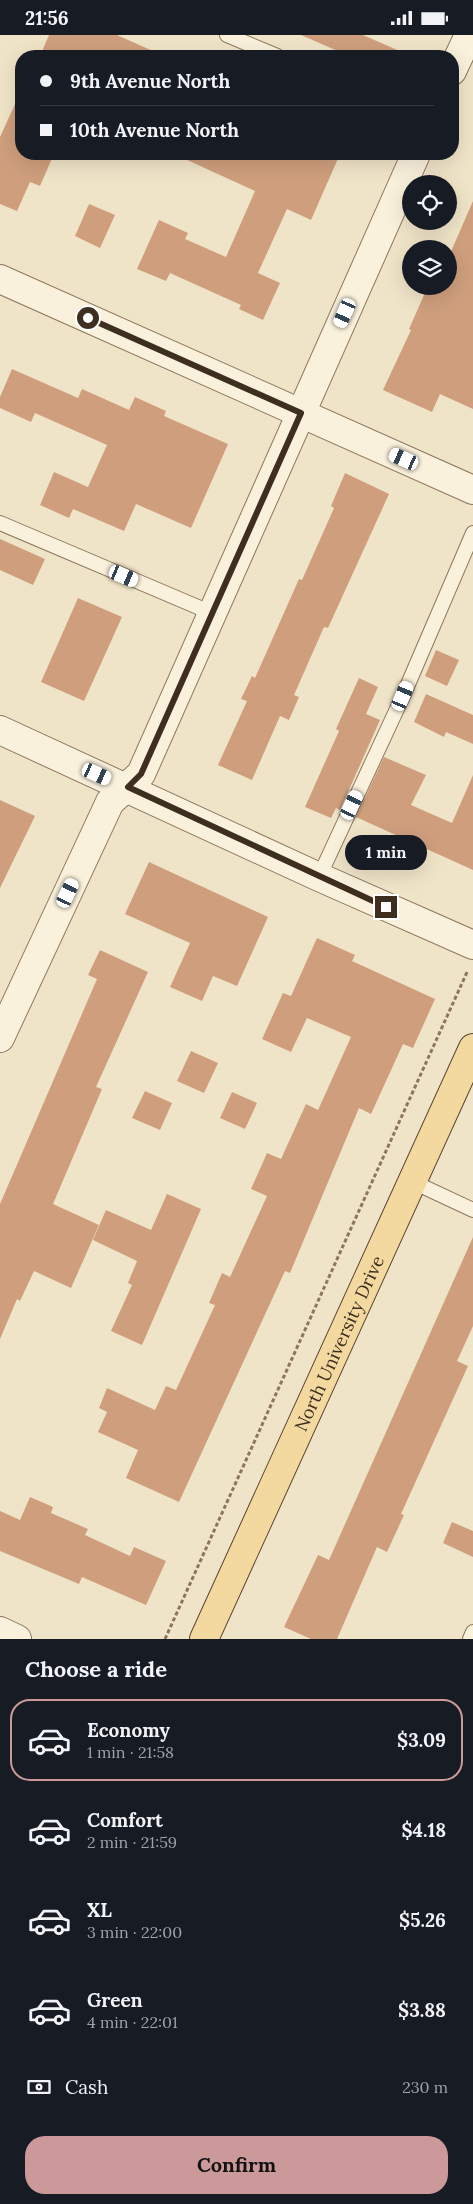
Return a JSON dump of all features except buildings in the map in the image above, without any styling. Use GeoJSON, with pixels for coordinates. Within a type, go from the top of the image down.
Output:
{"type":"FeatureCollection","features":[{"type":"Feature","properties":{"kind":"main road","name":"North University Drive"},"geometry":{"type":"LineString","coordinates":[[204,1639],[473,1047]]}},
{"type":"Feature","properties":{"kind":"street"},"geometry":{"type":"LineString","coordinates":[[459,56],[469,35]]}},
{"type":"Feature","properties":{"kind":"street"},"geometry":{"type":"LineString","coordinates":[[0,1038],[110,803],[141,774],[413,160]]}},
{"type":"Feature","properties":{"kind":"street"},"geometry":{"type":"LineString","coordinates":[[0,279],[473,490]]}},
{"type":"Feature","properties":{"kind":"street"},"geometry":{"type":"LineString","coordinates":[[0,730],[128,787],[319,877],[471,956]]}},
{"type":"Feature","properties":{"kind":"street"},"geometry":{"type":"LineString","coordinates":[[0,1631],[17,1639]]}},
{"type":"Feature","properties":{"kind":"lane"},"geometry":{"type":"LineString","coordinates":[[227,35],[263,50]]}},
{"type":"Feature","properties":{"kind":"lane"},"geometry":{"type":"LineString","coordinates":[[0,523],[212,613]]}},
{"type":"Feature","properties":{"kind":"lane"},"geometry":{"type":"LineString","coordinates":[[319,877],[403,696],[473,533]]}},
{"type":"Feature","properties":{"kind":"lane"},"geometry":{"type":"LineString","coordinates":[[411,1181],[473,1210]]}},
{"type":"Feature","properties":{"kind":"lane"},"geometry":{"type":"LineString","coordinates":[[470,1639],[473,1632]]}},
{"type":"Feature","properties":{"kind":"path"},"geometry":{"type":"LineString","coordinates":[[165,1639],[471,956]]}},
{"type":"Feature","properties":{"kind":"route"},"geometry":{"type":"LineString","coordinates":[[88,318],[301,413],[141,774],[128,787],[386,907]]}}]}
